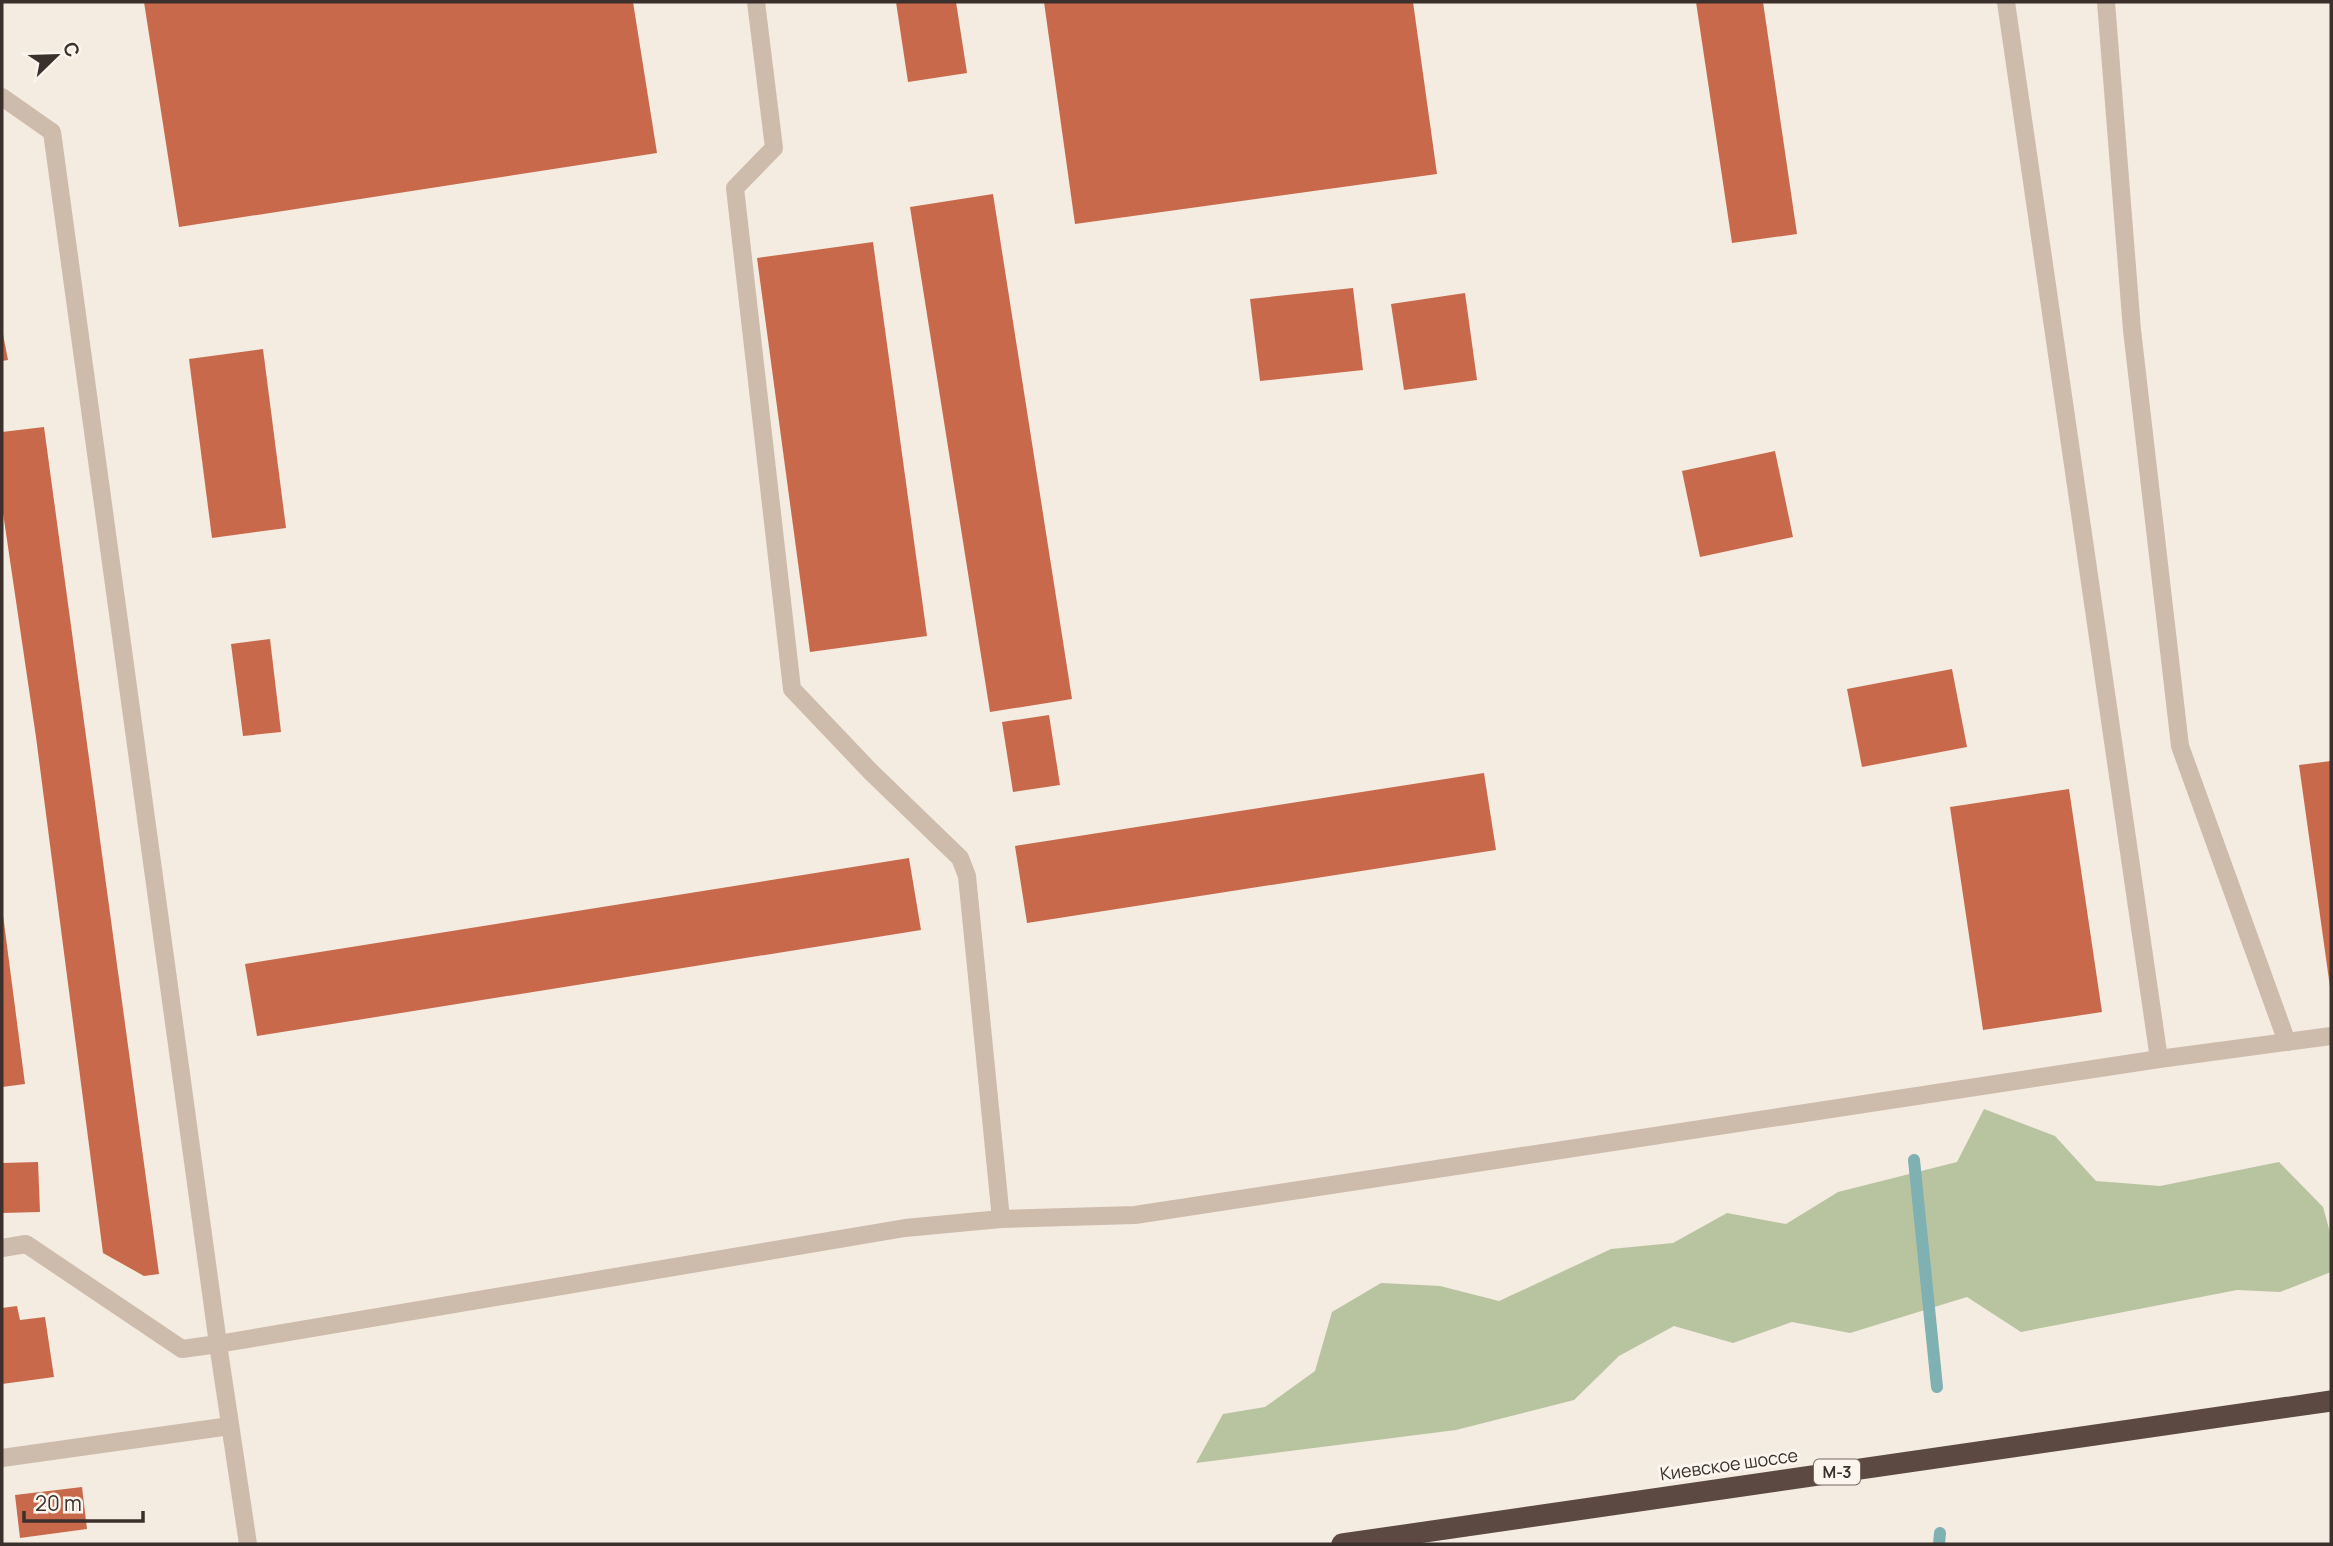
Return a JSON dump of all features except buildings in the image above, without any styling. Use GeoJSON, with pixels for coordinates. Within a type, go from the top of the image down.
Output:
{"type":"FeatureCollection","features":[{"type":"Feature","properties":{"kind":"highway","name":"Киевское шоссе"},"geometry":{"type":"LineString","coordinates":[[1342,1544],[2331,1401]]}},
{"type":"Feature","properties":{"kind":"street"},"geometry":{"type":"LineString","coordinates":[[756,2],[774,148],[735,188],[792,690],[960,858],[967,876],[1001,1219]]}},
{"type":"Feature","properties":{"kind":"street"},"geometry":{"type":"LineString","coordinates":[[2006,2],[2160,1059]]}},
{"type":"Feature","properties":{"kind":"street"},"geometry":{"type":"LineString","coordinates":[[2106,2],[2132,330],[2180,746],[2287,1042]]}},
{"type":"Feature","properties":{"kind":"street"},"geometry":{"type":"LineString","coordinates":[[2,97],[52,132],[218,1344],[248,1544]]}},
{"type":"Feature","properties":{"kind":"street"},"geometry":{"type":"LineString","coordinates":[[2,1248],[26,1244],[182,1349],[905,1228],[1001,1219],[1135,1215],[2160,1059],[2331,1036]]}},
{"type":"Feature","properties":{"kind":"street"},"geometry":{"type":"LineString","coordinates":[[2,1458],[230,1426]]}},
{"type":"Feature","properties":{"kind":"green space"},"geometry":{"type":"Polygon","coordinates":[[[1984,1109],[2055,1136],[2096,1181],[2160,1186],[2279,1162],[2323,1207],[2331,1236],[2331,1272],[2280,1292],[2237,1290],[2021,1332],[1967,1297],[1850,1333],[1792,1322],[1733,1343],[1674,1326],[1619,1356],[1574,1400],[1456,1430],[1196,1463],[1223,1414],[1265,1407],[1315,1371],[1332,1312],[1381,1283],[1440,1286],[1499,1301],[1611,1249],[1673,1243],[1727,1213],[1786,1224],[1838,1192],[1957,1162],[1984,1109]]]}},
{"type":"Feature","properties":{"kind":"waterway"},"geometry":{"type":"LineString","coordinates":[[1914,1160],[1937,1387]]}},
{"type":"Feature","properties":{"kind":"waterway"},"geometry":{"type":"LineString","coordinates":[[1939,1544],[1940,1533]]}}]}
